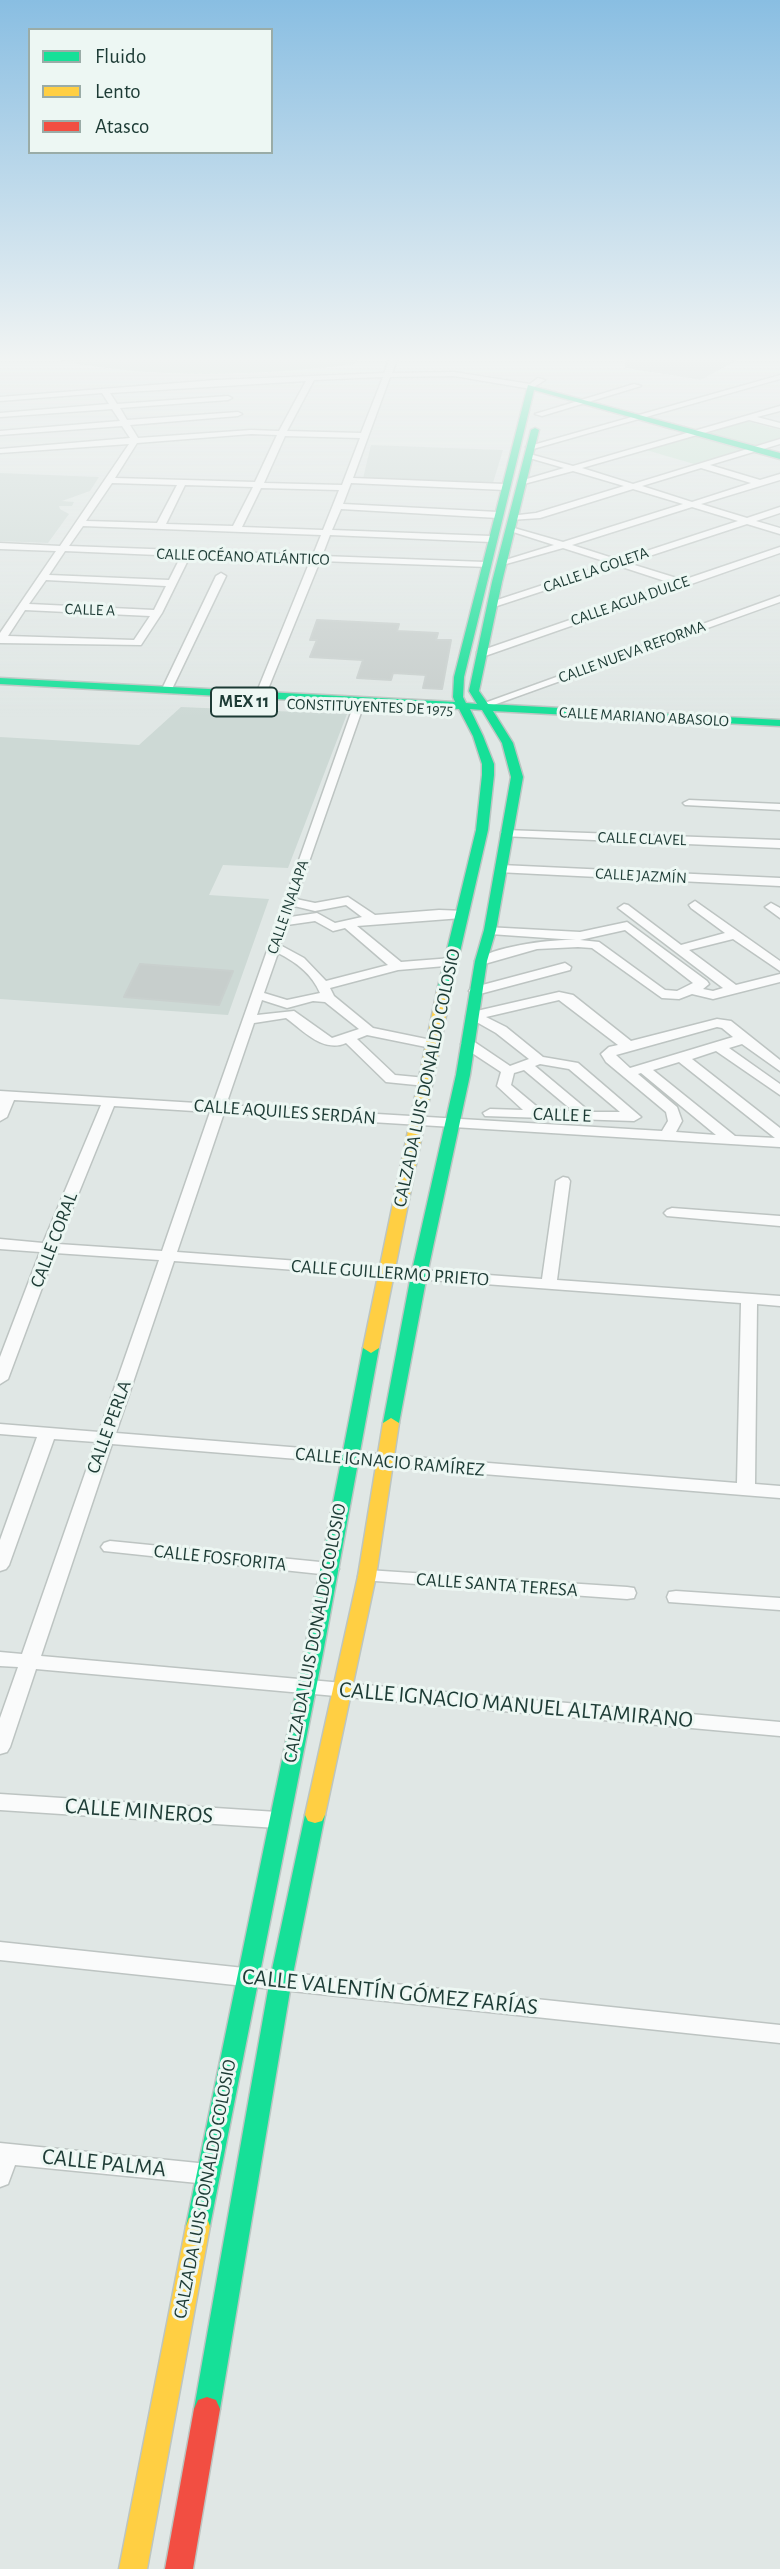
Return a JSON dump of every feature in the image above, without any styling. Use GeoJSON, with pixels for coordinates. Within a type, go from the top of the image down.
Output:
{"type":"FeatureCollection","features":[{"type":"Feature","properties":{"kind":"main road"},"geometry":{"type":"LineString","coordinates":[[494,565],[491,539],[507,520],[505,487],[509,480]]}},
{"type":"Feature","properties":{"kind":"main road"},"geometry":{"type":"LineString","coordinates":[[463,708],[457,690],[463,654],[483,606],[507,520],[523,480]]}},
{"type":"Feature","properties":{"kind":"main road"},"geometry":{"type":"LineString","coordinates":[[505,487],[523,483]]}},
{"type":"Feature","properties":{"kind":"main road"},"geometry":{"type":"LineString","coordinates":[[483,606],[481,654],[474,691],[486,709]]}},
{"type":"Feature","properties":{"kind":"main road"},"geometry":{"type":"LineString","coordinates":[[463,654],[481,654]]}},
{"type":"Feature","properties":{"kind":"main road","name":"CONSTITUYENTES DE 1975"},"geometry":{"type":"LineString","coordinates":[[0,681],[486,709]]}},
{"type":"Feature","properties":{"kind":"main road","name":"CONSTITUYENTES DE 1975"},"geometry":{"type":"LineString","coordinates":[[0,692],[358,707],[463,708]]}},
{"type":"Feature","properties":{"kind":"main road","name":"CALZADA LUIS DONALDO COLOSIO"},"geometry":{"type":"LineString","coordinates":[[179,2569],[281,1979],[341,1689],[368,1576],[384,1462],[451,1123],[431,1044],[482,830],[488,764],[478,736],[463,708]]}},
{"type":"Feature","properties":{"kind":"main road","name":"CALLE MARIANO ABASOLO"},"geometry":{"type":"LineString","coordinates":[[486,709],[780,723]]}},
{"type":"Feature","properties":{"kind":"main road","name":"CALZADA LUIS DONALDO COLOSIO"},"geometry":{"type":"LineString","coordinates":[[133,2569],[246,1976],[330,1569],[348,1459],[417,1121],[441,1076],[468,1044],[481,961],[490,930],[517,764],[512,750],[486,709]]}},
{"type":"Feature","properties":{"kind":"main road"},"geometry":{"type":"LineString","coordinates":[[482,830],[505,834]]}},
{"type":"Feature","properties":{"kind":"main road"},"geometry":{"type":"LineString","coordinates":[[452,962],[481,961]]}},
{"type":"Feature","properties":{"kind":"street"},"geometry":{"type":"LineString","coordinates":[[0,639],[110,480],[260,485],[505,487]]}},
{"type":"Feature","properties":{"kind":"street"},"geometry":{"type":"LineString","coordinates":[[236,529],[262,480]]}},
{"type":"Feature","properties":{"kind":"street"},"geometry":{"type":"LineString","coordinates":[[261,694],[348,480]]}},
{"type":"Feature","properties":{"kind":"street"},"geometry":{"type":"LineString","coordinates":[[523,483],[534,480]]}},
{"type":"Feature","properties":{"kind":"street"},"geometry":{"type":"LineString","coordinates":[[610,480],[780,531]]}},
{"type":"Feature","properties":{"kind":"street"},"geometry":{"type":"LineString","coordinates":[[337,506],[507,520],[537,516],[652,480]]}},
{"type":"Feature","properties":{"kind":"street"},"geometry":{"type":"LineString","coordinates":[[749,480],[760,483]]}},
{"type":"Feature","properties":{"kind":"street","name":"CALLE OCÉANO ATLÁNTICO"},"geometry":{"type":"LineString","coordinates":[[0,546],[494,565],[770,480]]}},
{"type":"Feature","properties":{"kind":"street"},"geometry":{"type":"LineString","coordinates":[[160,526],[182,483]]}},
{"type":"Feature","properties":{"kind":"street","name":"CALLE LA GOLETA"},"geometry":{"type":"LineString","coordinates":[[483,606],[780,510]]}},
{"type":"Feature","properties":{"kind":"street"},"geometry":{"type":"LineString","coordinates":[[507,520],[561,545],[682,583]]}},
{"type":"Feature","properties":{"kind":"street"},"geometry":{"type":"LineString","coordinates":[[80,523],[491,539]]}},
{"type":"Feature","properties":{"kind":"street","name":"CALLE AGUA DULCE"},"geometry":{"type":"LineString","coordinates":[[481,654],[780,550]]}},
{"type":"Feature","properties":{"kind":"street"},"geometry":{"type":"LineString","coordinates":[[0,639],[132,644],[140,641],[187,554]]}},
{"type":"Feature","properties":{"kind":"street"},"geometry":{"type":"LineString","coordinates":[[167,689],[221,576]]}},
{"type":"Feature","properties":{"kind":"street"},"geometry":{"type":"LineString","coordinates":[[41,577],[172,583]]}},
{"type":"Feature","properties":{"kind":"street","name":"CALLE NUEVA REFORMA"},"geometry":{"type":"LineString","coordinates":[[486,709],[780,599]]}},
{"type":"Feature","properties":{"kind":"street","name":"CALLE A"},"geometry":{"type":"LineString","coordinates":[[23,607],[157,613]]}},
{"type":"Feature","properties":{"kind":"street","name":"CALLE INALAPA"},"geometry":{"type":"LineString","coordinates":[[218,1107],[358,707]]}},
{"type":"Feature","properties":{"kind":"street"},"geometry":{"type":"LineString","coordinates":[[688,803],[780,807]]}},
{"type":"Feature","properties":{"kind":"street","name":"CALLE CLAVEL"},"geometry":{"type":"LineString","coordinates":[[505,834],[780,844]]}},
{"type":"Feature","properties":{"kind":"street","name":"CALLE JAZMÍN"},"geometry":{"type":"LineString","coordinates":[[501,869],[780,882]]}},
{"type":"Feature","properties":{"kind":"street"},"geometry":{"type":"LineString","coordinates":[[289,901],[316,912],[333,928],[370,919],[397,921],[444,913],[462,914]]}},
{"type":"Feature","properties":{"kind":"street"},"geometry":{"type":"LineString","coordinates":[[283,922],[348,901],[370,919]]}},
{"type":"Feature","properties":{"kind":"street"},"geometry":{"type":"LineString","coordinates":[[695,905],[780,967]]}},
{"type":"Feature","properties":{"kind":"street"},"geometry":{"type":"LineString","coordinates":[[624,908],[734,990]]}},
{"type":"Feature","properties":{"kind":"street"},"geometry":{"type":"LineString","coordinates":[[349,925],[398,966]]}},
{"type":"Feature","properties":{"kind":"street"},"geometry":{"type":"LineString","coordinates":[[481,961],[544,942],[594,940],[627,926],[697,987],[713,995],[780,978]]}},
{"type":"Feature","properties":{"kind":"street"},"geometry":{"type":"LineString","coordinates":[[490,930],[594,940],[662,994],[669,996],[697,987]]}},
{"type":"Feature","properties":{"kind":"street"},"geometry":{"type":"LineString","coordinates":[[680,949],[735,934]]}},
{"type":"Feature","properties":{"kind":"street"},"geometry":{"type":"LineString","coordinates":[[275,947],[292,954],[366,1031]]}},
{"type":"Feature","properties":{"kind":"street"},"geometry":{"type":"LineString","coordinates":[[249,1020],[288,1009],[327,991],[398,966],[452,962]]}},
{"type":"Feature","properties":{"kind":"street"},"geometry":{"type":"LineString","coordinates":[[476,991],[565,967]]}},
{"type":"Feature","properties":{"kind":"street"},"geometry":{"type":"LineString","coordinates":[[765,982],[780,992]]}},
{"type":"Feature","properties":{"kind":"street"},"geometry":{"type":"LineString","coordinates":[[258,995],[288,1009],[328,1042],[366,1031],[431,1044]]}},
{"type":"Feature","properties":{"kind":"street"},"geometry":{"type":"LineString","coordinates":[[473,1016],[559,996],[568,998],[628,1046]]}},
{"type":"Feature","properties":{"kind":"street"},"geometry":{"type":"LineString","coordinates":[[473,1016],[501,1030],[586,1115]]}},
{"type":"Feature","properties":{"kind":"street"},"geometry":{"type":"LineString","coordinates":[[666,1136],[676,1122],[672,1110],[608,1054],[628,1046],[717,1023],[726,1024],[780,1067]]}},
{"type":"Feature","properties":{"kind":"street"},"geometry":{"type":"LineString","coordinates":[[627,1073],[740,1037]]}},
{"type":"Feature","properties":{"kind":"street"},"geometry":{"type":"LineString","coordinates":[[348,1038],[391,1079],[441,1076]]}},
{"type":"Feature","properties":{"kind":"street"},"geometry":{"type":"LineString","coordinates":[[468,1044],[508,1071]]}},
{"type":"Feature","properties":{"kind":"street"},"geometry":{"type":"LineString","coordinates":[[718,1046],[780,1091]]}},
{"type":"Feature","properties":{"kind":"street"},"geometry":{"type":"LineString","coordinates":[[681,1056],[780,1135]]}},
{"type":"Feature","properties":{"kind":"street"},"geometry":{"type":"LineString","coordinates":[[508,1071],[533,1063]]}},
{"type":"Feature","properties":{"kind":"street","name":"CALLE E"},"geometry":{"type":"LineString","coordinates":[[490,1113],[634,1117],[573,1066],[533,1063]]}},
{"type":"Feature","properties":{"kind":"street"},"geometry":{"type":"LineString","coordinates":[[643,1068],[732,1141]]}},
{"type":"Feature","properties":{"kind":"street"},"geometry":{"type":"LineString","coordinates":[[508,1071],[504,1086],[536,1113]]}},
{"type":"Feature","properties":{"kind":"street"},"geometry":{"type":"LineString","coordinates":[[0,1117],[5,1095]]}},
{"type":"Feature","properties":{"kind":"street","name":"CALLE AQUILES SERDÁN"},"geometry":{"type":"LineString","coordinates":[[5,1095],[780,1143]]}},
{"type":"Feature","properties":{"kind":"street","name":"CALLE CORAL"},"geometry":{"type":"LineString","coordinates":[[0,1379],[49,1247],[109,1102]]}},
{"type":"Feature","properties":{"kind":"street","name":"CALLE PERLA"},"geometry":{"type":"LineString","coordinates":[[0,1747],[218,1107]]}},
{"type":"Feature","properties":{"kind":"street"},"geometry":{"type":"LineString","coordinates":[[549,1284],[564,1181]]}},
{"type":"Feature","properties":{"kind":"street"},"geometry":{"type":"LineString","coordinates":[[672,1213],[780,1220]]}},
{"type":"Feature","properties":{"kind":"street","name":"CALLE GUILLERMO PRIETO"},"geometry":{"type":"LineString","coordinates":[[0,1244],[780,1301]]}},
{"type":"Feature","properties":{"kind":"street"},"geometry":{"type":"LineString","coordinates":[[746,1490],[749,1299]]}},
{"type":"Feature","properties":{"kind":"street","name":"CALLE IGNACIO RAMÍREZ"},"geometry":{"type":"LineString","coordinates":[[0,1429],[780,1492]]}},
{"type":"Feature","properties":{"kind":"street"},"geometry":{"type":"LineString","coordinates":[[0,1565],[47,1433]]}},
{"type":"Feature","properties":{"kind":"street","name":"CALLE FOSFORITA"},"geometry":{"type":"LineString","coordinates":[[110,1547],[330,1569]]}},
{"type":"Feature","properties":{"kind":"street","name":"CALLE SANTA TERESA"},"geometry":{"type":"LineString","coordinates":[[368,1576],[627,1593]]}},
{"type":"Feature","properties":{"kind":"street"},"geometry":{"type":"LineString","coordinates":[[676,1597],[780,1604]]}},
{"type":"Feature","properties":{"kind":"street","name":"CALLE IGNACIO MANUEL ALTAMIRANO"},"geometry":{"type":"LineString","coordinates":[[0,1659],[780,1729]]}},
{"type":"Feature","properties":{"kind":"street","name":"CALLE MINEROS"},"geometry":{"type":"LineString","coordinates":[[0,1802],[277,1820]]}},
{"type":"Feature","properties":{"kind":"street","name":"CALLE VALENTÍN GÓMEZ FARÍAS"},"geometry":{"type":"LineString","coordinates":[[0,1951],[780,2034]]}},
{"type":"Feature","properties":{"kind":"street"},"geometry":{"type":"LineString","coordinates":[[0,2177],[3,2154]]}},
{"type":"Feature","properties":{"kind":"street","name":"CALLE PALMA"},"geometry":{"type":"LineString","coordinates":[[3,2154],[208,2174]]}},
{"type":"Feature","properties":{"kind":"shaded area"},"geometry":{"type":"Polygon","coordinates":[[[0,480],[97,480],[90,491],[62,501],[74,502],[72,506],[59,506],[69,514],[48,543],[0,541],[0,480]]]}},
{"type":"Feature","properties":{"kind":"shaded area"},"geometry":{"type":"Polygon","coordinates":[[[412,480],[494,480],[493,483],[412,480]]]}},
{"type":"Feature","properties":{"kind":"shaded area"},"geometry":{"type":"Polygon","coordinates":[[[181,707],[347,714],[288,868],[223,865],[209,895],[269,899],[228,1015],[0,999],[0,737],[139,745],[181,707]]]}},
{"type":"Feature","properties":{"kind":"building"},"geometry":{"type":"Polygon","coordinates":[[[317,620],[399,624],[397,631],[438,633],[436,640],[451,640],[442,689],[423,688],[426,675],[393,673],[391,680],[357,678],[363,660],[310,657],[317,640],[310,640],[317,620]]]}},
{"type":"Feature","properties":{"kind":"building"},"geometry":{"type":"Polygon","coordinates":[[[140,964],[233,971],[219,1005],[124,997],[140,964]]]}},
{"type":"Feature","properties":{"kind":"traffic: fast"},"geometry":{"type":"LineString","coordinates":[[444,991],[482,830],[488,775],[488,764],[478,736],[458,697],[459,677],[508,480]]}},
{"type":"Feature","properties":{"kind":"traffic: fast"},"geometry":{"type":"LineString","coordinates":[[391,1423],[419,1275],[463,1075],[481,961],[490,930],[517,777],[516,765],[508,743],[474,691],[523,480]]}},
{"type":"Feature","properties":{"kind":"traffic: fast"},"geometry":{"type":"LineString","coordinates":[[0,681],[780,723]]}},
{"type":"Feature","properties":{"kind":"traffic: fast"},"geometry":{"type":"LineString","coordinates":[[198,2226],[371,1348]]}},
{"type":"Feature","properties":{"kind":"traffic: fast"},"geometry":{"type":"LineString","coordinates":[[207,2409],[281,1979],[315,1815]]}},
{"type":"Feature","properties":{"kind":"traffic: slow"},"geometry":{"type":"LineString","coordinates":[[371,1348],[444,991]]}},
{"type":"Feature","properties":{"kind":"traffic: slow"},"geometry":{"type":"LineString","coordinates":[[315,1815],[367,1576],[391,1423]]}},
{"type":"Feature","properties":{"kind":"traffic: slow"},"geometry":{"type":"LineString","coordinates":[[133,2569],[198,2226]]}},
{"type":"Feature","properties":{"kind":"traffic: jam"},"geometry":{"type":"LineString","coordinates":[[179,2569],[207,2409]]}}]}
